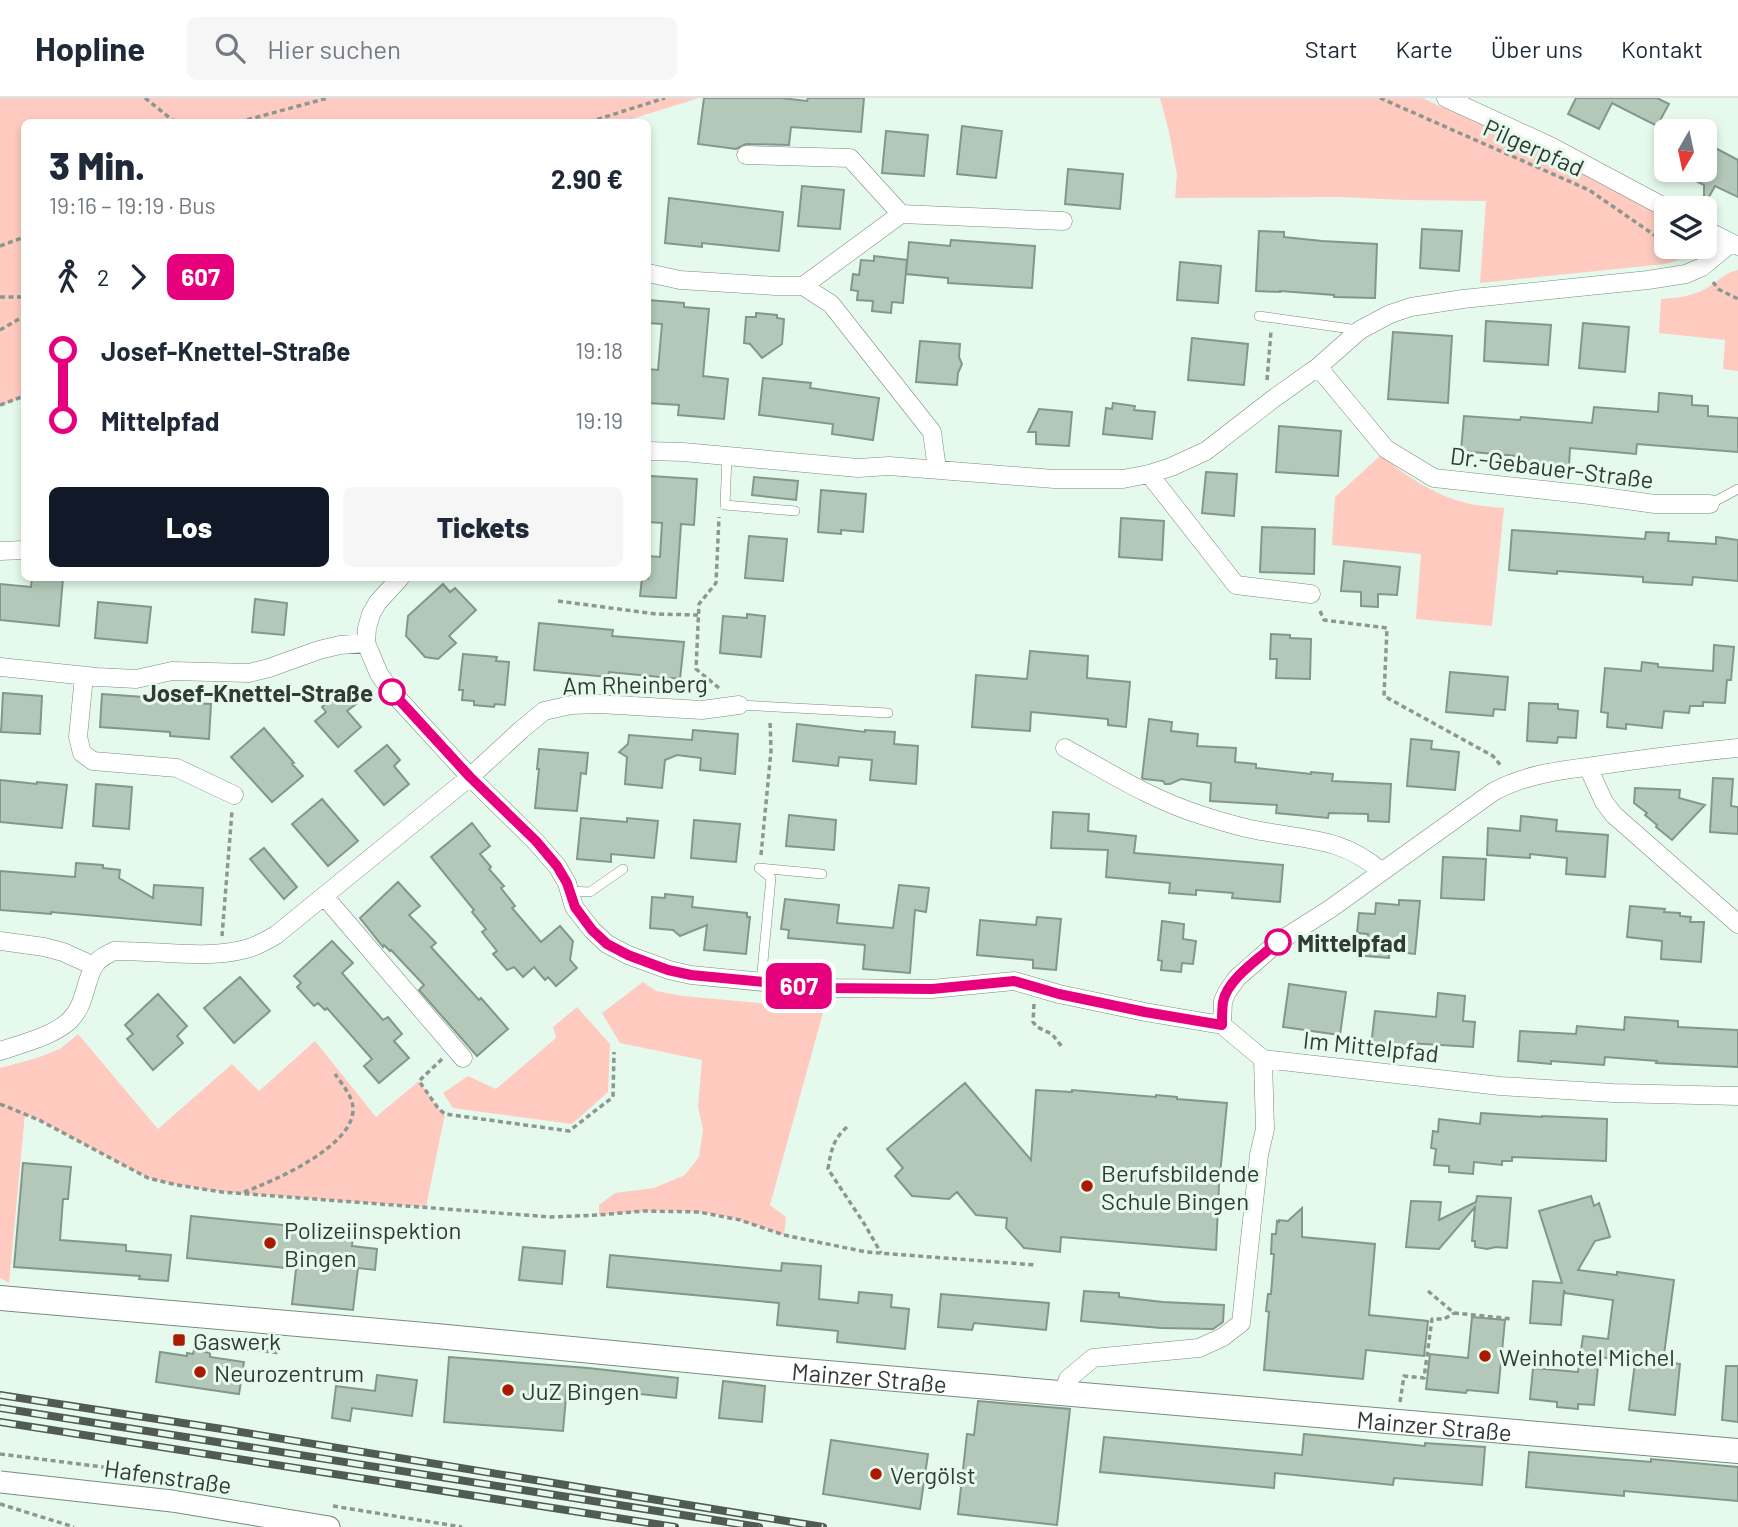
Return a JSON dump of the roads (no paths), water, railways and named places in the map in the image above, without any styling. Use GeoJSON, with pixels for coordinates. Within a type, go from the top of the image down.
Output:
{"type":"FeatureCollection","features":[{"type":"Feature","properties":{"kind":"main road","name":"Mainzer Straße"},"geometry":{"type":"LineString","coordinates":[[0,1298],[1063,1394],[1738,1451]]}},
{"type":"Feature","properties":{"kind":"street"},"geometry":{"type":"LineString","coordinates":[[1446,98],[1550,146],[1654,202]]}},
{"type":"Feature","properties":{"kind":"street"},"geometry":{"type":"LineString","coordinates":[[746,155],[849,158],[901,214]]}},
{"type":"Feature","properties":{"kind":"street"},"geometry":{"type":"LineString","coordinates":[[803,286],[901,214],[1063,221]]}},
{"type":"Feature","properties":{"kind":"street"},"geometry":{"type":"LineString","coordinates":[[651,451],[858,468],[889,466],[1054,479],[1123,479],[1149,474],[1206,451],[1318,367],[1360,330],[1382,318],[1411,307],[1463,299],[1686,275],[1734,244],[1717,236]]}},
{"type":"Feature","properties":{"kind":"street"},"geometry":{"type":"LineString","coordinates":[[651,274],[680,280],[803,286],[831,303],[932,432],[937,469]]}},
{"type":"Feature","properties":{"kind":"street","name":"Dr.-Gebauer-Straße"},"geometry":{"type":"LineString","coordinates":[[1318,367],[1386,449],[1434,478],[1655,505],[1710,504]]}},
{"type":"Feature","properties":{"kind":"street"},"geometry":{"type":"LineString","coordinates":[[1149,474],[1236,585],[1311,594]]}},
{"type":"Feature","properties":{"kind":"street"},"geometry":{"type":"LineString","coordinates":[[0,551],[21,550]]}},
{"type":"Feature","properties":{"kind":"street"},"geometry":{"type":"LineString","coordinates":[[397,581],[378,602],[367,628],[366,643],[379,674],[392,692],[470,777],[536,841],[557,866],[567,883],[575,907],[592,930],[607,944],[668,970],[691,975],[825,988],[932,989],[1014,981],[1059,994],[1222,1025],[1263,1059],[1265,1129],[1259,1155],[1241,1323],[1223,1337],[1199,1348],[1093,1358],[1068,1379],[1063,1394]]}},
{"type":"Feature","properties":{"kind":"street"},"geometry":{"type":"LineString","coordinates":[[0,667],[136,679],[173,671],[249,673],[329,647],[366,643]]}},
{"type":"Feature","properties":{"kind":"street"},"geometry":{"type":"LineString","coordinates":[[84,676],[78,737],[82,753],[93,761],[177,768],[234,795]]}},
{"type":"Feature","properties":{"kind":"street","name":"Am Rheinberg"},"geometry":{"type":"LineString","coordinates":[[94,966],[114,951],[221,952],[263,943],[324,897],[470,777],[544,711],[571,705],[599,704],[702,710],[739,705]]}},
{"type":"Feature","properties":{"kind":"street"},"geometry":{"type":"LineString","coordinates":[[1065,748],[1133,786],[1180,808],[1240,827],[1326,841],[1367,858],[1381,871]]}},
{"type":"Feature","properties":{"kind":"street"},"geometry":{"type":"LineString","coordinates":[[1222,1025],[1223,1001],[1237,978],[1278,942],[1330,909],[1493,792],[1515,781],[1551,771],[1738,748]]}},
{"type":"Feature","properties":{"kind":"street"},"geometry":{"type":"LineString","coordinates":[[1588,767],[1604,802],[1614,815],[1738,924]]}},
{"type":"Feature","properties":{"kind":"street"},"geometry":{"type":"LineString","coordinates":[[324,897],[459,1053]]}},
{"type":"Feature","properties":{"kind":"street"},"geometry":{"type":"LineString","coordinates":[[0,941],[53,950],[94,966],[81,1007],[69,1021],[56,1031],[0,1051]]}},
{"type":"Feature","properties":{"kind":"street","name":"Im Mittelpfad"},"geometry":{"type":"LineString","coordinates":[[1263,1059],[1500,1086],[1613,1093],[1738,1096]]}},
{"type":"Feature","properties":{"kind":"street","name":"Hafenstraße"},"geometry":{"type":"LineString","coordinates":[[0,1482],[172,1501],[329,1527]]}},
{"type":"Feature","properties":{"kind":"lane"},"geometry":{"type":"LineString","coordinates":[[1259,316],[1360,330]]}},
{"type":"Feature","properties":{"kind":"lane"},"geometry":{"type":"LineString","coordinates":[[727,456],[725,505],[795,511]]}},
{"type":"Feature","properties":{"kind":"lane","name":"Dr.-Gebauer-Straße"},"geometry":{"type":"LineString","coordinates":[[1710,504],[1738,489]]}},
{"type":"Feature","properties":{"kind":"lane","name":"Am Rheinberg"},"geometry":{"type":"LineString","coordinates":[[739,705],[888,713]]}},
{"type":"Feature","properties":{"kind":"lane"},"geometry":{"type":"LineString","coordinates":[[761,982],[771,878],[760,867],[822,874]]}},
{"type":"Feature","properties":{"kind":"lane"},"geometry":{"type":"LineString","coordinates":[[569,891],[590,892],[623,869]]}},
{"type":"Feature","properties":{"kind":"railway"},"geometry":{"type":"LineString","coordinates":[[0,1395],[823,1527]]}},
{"type":"Feature","properties":{"kind":"railway"},"geometry":{"type":"LineString","coordinates":[[0,1408],[759,1527]]}},
{"type":"Feature","properties":{"kind":"railway"},"geometry":{"type":"LineString","coordinates":[[0,1422],[675,1527]]}},
{"type":"Feature","properties":{"kind":"place","name":"Josef-Knettel-Straße"},"geometry":{"type":"Point","coordinates":[392,692]}},
{"type":"Feature","properties":{"kind":"place","name":"Mittelpfad"},"geometry":{"type":"Point","coordinates":[1278,942]}},
{"type":"Feature","properties":{"kind":"place","name":"Berufsbildende Schule Bingen"},"geometry":{"type":"Point","coordinates":[1087,1186]}},
{"type":"Feature","properties":{"kind":"place","name":"Polizeiinspektion Bingen"},"geometry":{"type":"Point","coordinates":[270,1243]}},
{"type":"Feature","properties":{"kind":"place","name":"Gaswerk"},"geometry":{"type":"Point","coordinates":[179,1340]}},
{"type":"Feature","properties":{"kind":"place","name":"Weinhotel Michel"},"geometry":{"type":"Point","coordinates":[1485,1356]}},
{"type":"Feature","properties":{"kind":"place","name":"Neurozentrum"},"geometry":{"type":"Point","coordinates":[200,1372]}},
{"type":"Feature","properties":{"kind":"place","name":"JuZ Bingen"},"geometry":{"type":"Point","coordinates":[508,1390]}},
{"type":"Feature","properties":{"kind":"place","name":"Vergölst"},"geometry":{"type":"Point","coordinates":[876,1474]}}]}
